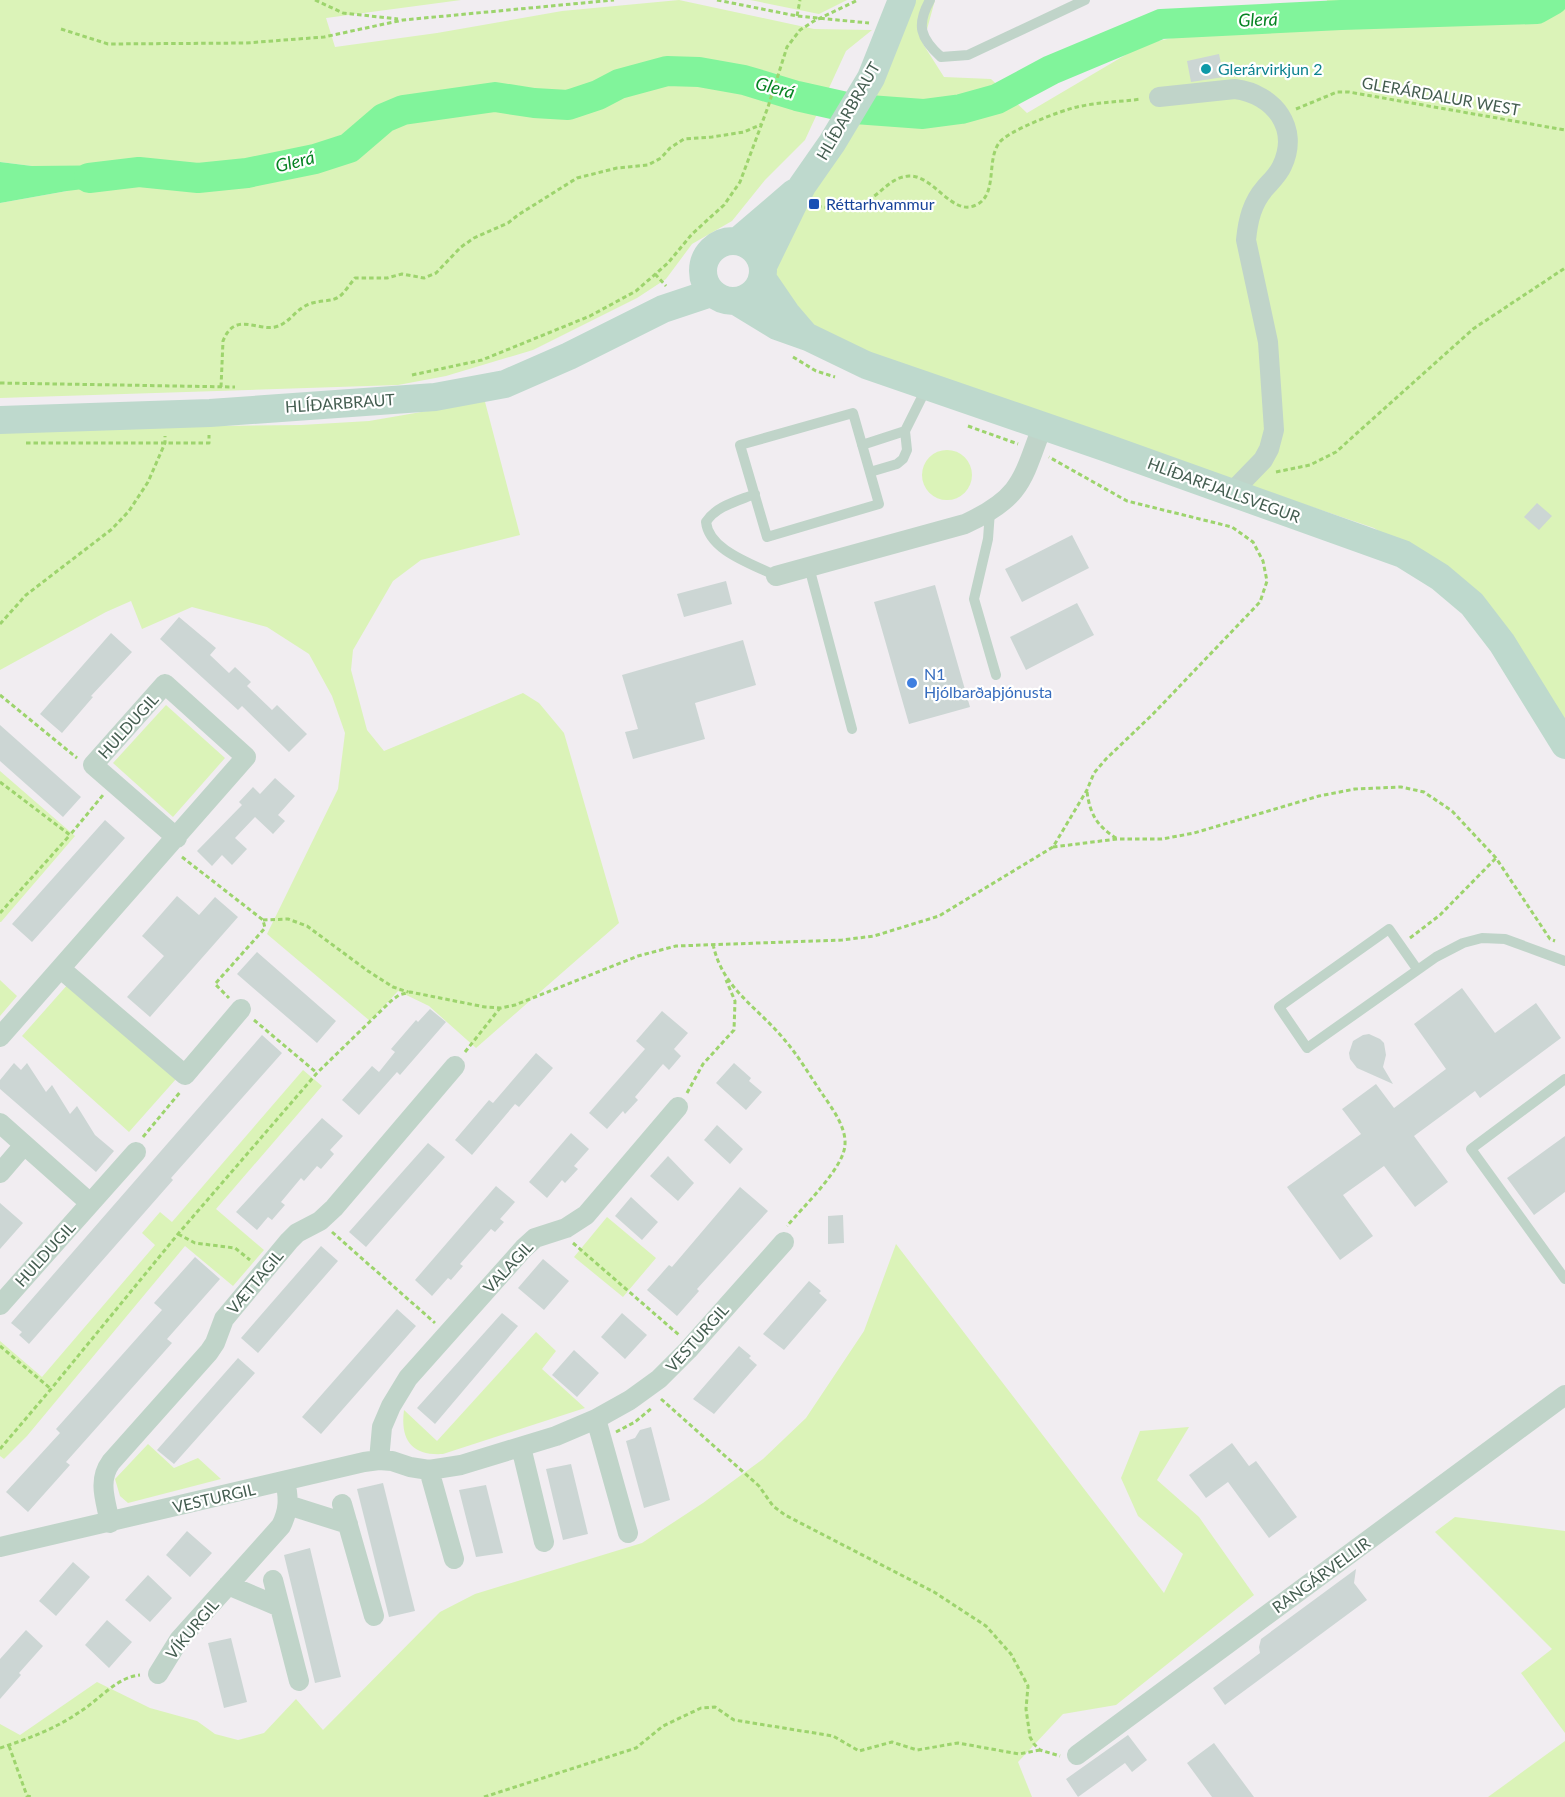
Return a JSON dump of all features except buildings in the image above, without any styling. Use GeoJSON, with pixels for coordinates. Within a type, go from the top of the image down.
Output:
{"type":"FeatureCollection","features":[{"type":"Feature","properties":{"kind":"main road","name":"HLÍÐARBRAUT"},"geometry":{"type":"LineString","coordinates":[[0,420],[210,413],[435,397],[505,384],[569,356],[663,309],[716,289],[753,294],[759,287],[763,272],[832,143],[872,78],[897,12]]}},
{"type":"Feature","properties":{"kind":"main road","name":"HLÍÐARBRAUT"},"geometry":{"type":"LineString","coordinates":[[716,289],[703,264],[712,248],[720,243],[738,241],[806,195]]}},
{"type":"Feature","properties":{"kind":"main road"},"geometry":{"type":"LineString","coordinates":[[738,241],[747,244],[760,257],[763,272]]}},
{"type":"Feature","properties":{"kind":"main road","name":"HLÍÐARFJALLSVEGUR"},"geometry":{"type":"LineString","coordinates":[[763,272],[786,313],[798,346]]}},
{"type":"Feature","properties":{"kind":"main road","name":"HLÍÐARFJALLSVEGUR"},"geometry":{"type":"LineString","coordinates":[[716,289],[777,326],[798,346],[866,365],[927,387],[1038,438],[1237,487],[1402,554],[1440,577],[1472,604],[1502,643],[1565,745]]}},
{"type":"Feature","properties":{"kind":"street"},"geometry":{"type":"LineString","coordinates":[[1159,97],[1235,89],[1246,90],[1266,100],[1281,116],[1288,137],[1286,159],[1275,178],[1254,204],[1247,227],[1246,240],[1268,342],[1274,430],[1269,449],[1263,460],[1237,487]]}},
{"type":"Feature","properties":{"kind":"street"},"geometry":{"type":"LineString","coordinates":[[776,576],[965,524],[990,511],[1011,495],[1021,482],[1038,438]]}},
{"type":"Feature","properties":{"kind":"street","name":"HULDUGIL"},"geometry":{"type":"LineString","coordinates":[[0,1037],[61,969],[172,842],[246,757],[165,684],[83,762],[172,842]]}},
{"type":"Feature","properties":{"kind":"street"},"geometry":{"type":"LineString","coordinates":[[61,969],[185,1075],[241,1009]]}},
{"type":"Feature","properties":{"kind":"street","name":"VÆTTAGIL"},"geometry":{"type":"LineString","coordinates":[[110,1523],[102,1481],[104,1472],[209,1352],[224,1319],[263,1272],[297,1233],[320,1221],[334,1208],[455,1066]]}},
{"type":"Feature","properties":{"kind":"street","name":"VALAGIL"},"geometry":{"type":"LineString","coordinates":[[379,1460],[382,1427],[391,1406],[408,1378],[524,1248],[535,1238],[576,1223],[596,1206],[678,1107]]}},
{"type":"Feature","properties":{"kind":"street"},"geometry":{"type":"LineString","coordinates":[[0,1123],[90,1203]]}},
{"type":"Feature","properties":{"kind":"street"},"geometry":{"type":"LineString","coordinates":[[0,1173],[24,1145]]}},
{"type":"Feature","properties":{"kind":"street","name":"HULDUGIL"},"geometry":{"type":"LineString","coordinates":[[0,1305],[136,1152]]}},
{"type":"Feature","properties":{"kind":"street","name":"VESTURGIL"},"geometry":{"type":"LineString","coordinates":[[0,1547],[379,1460],[429,1470],[461,1465],[521,1447],[596,1419],[630,1400],[659,1378],[692,1346],[784,1242]]}},
{"type":"Feature","properties":{"kind":"street","name":"RANGÁRVELLIR"},"geometry":{"type":"LineString","coordinates":[[1077,1755],[1565,1395]]}},
{"type":"Feature","properties":{"kind":"street"},"geometry":{"type":"LineString","coordinates":[[596,1419],[628,1533]]}},
{"type":"Feature","properties":{"kind":"street"},"geometry":{"type":"LineString","coordinates":[[521,1447],[544,1542]]}},
{"type":"Feature","properties":{"kind":"street"},"geometry":{"type":"LineString","coordinates":[[429,1470],[454,1559]]}},
{"type":"Feature","properties":{"kind":"street"},"geometry":{"type":"LineString","coordinates":[[285,1481],[288,1505],[348,1524]]}},
{"type":"Feature","properties":{"kind":"street"},"geometry":{"type":"LineString","coordinates":[[342,1504],[374,1616]]}},
{"type":"Feature","properties":{"kind":"street","name":"VÍKURGIL"},"geometry":{"type":"LineString","coordinates":[[158,1674],[179,1640],[281,1526],[287,1514],[288,1505]]}},
{"type":"Feature","properties":{"kind":"street"},"geometry":{"type":"LineString","coordinates":[[273,1580],[298,1680]]}},
{"type":"Feature","properties":{"kind":"street","name":"VÍKURGIL"},"geometry":{"type":"LineString","coordinates":[[228,1585],[280,1607]]}},
{"type":"Feature","properties":{"kind":"lane"},"geometry":{"type":"LineString","coordinates":[[930,0],[923,13],[921,30],[929,46],[940,57],[968,55],[1084,0]]}},
{"type":"Feature","properties":{"kind":"lane"},"geometry":{"type":"LineString","coordinates":[[870,472],[897,464],[903,459],[907,450],[905,431],[927,387]]}},
{"type":"Feature","properties":{"kind":"lane"},"geometry":{"type":"LineString","coordinates":[[853,413],[870,472],[879,504],[767,537],[741,445],[853,413]]}},
{"type":"Feature","properties":{"kind":"lane"},"geometry":{"type":"LineString","coordinates":[[862,445],[905,431]]}},
{"type":"Feature","properties":{"kind":"lane"},"geometry":{"type":"LineString","coordinates":[[755,494],[720,509],[710,516],[706,522],[707,530],[711,538],[724,549],[776,576]]}},
{"type":"Feature","properties":{"kind":"lane"},"geometry":{"type":"LineString","coordinates":[[990,511],[988,539],[974,599],[996,675]]}},
{"type":"Feature","properties":{"kind":"lane"},"geometry":{"type":"LineString","coordinates":[[809,567],[852,729]]}},
{"type":"Feature","properties":{"kind":"lane"},"geometry":{"type":"LineString","coordinates":[[1417,969],[1389,929],[1279,1007],[1307,1048],[1417,969],[1463,943],[1482,938],[1505,939],[1565,961]]}},
{"type":"Feature","properties":{"kind":"lane"},"geometry":{"type":"LineString","coordinates":[[1565,1079],[1471,1149],[1565,1279]]}},
{"type":"Feature","properties":{"kind":"path"},"geometry":{"type":"LineString","coordinates":[[315,0],[343,13],[403,20]]}},
{"type":"Feature","properties":{"kind":"path"},"geometry":{"type":"LineString","coordinates":[[61,29],[108,44],[246,43],[324,37],[403,20],[614,0]]}},
{"type":"Feature","properties":{"kind":"path"},"geometry":{"type":"LineString","coordinates":[[717,0],[797,16],[820,18],[897,12]]}},
{"type":"Feature","properties":{"kind":"path"},"geometry":{"type":"LineString","coordinates":[[797,16],[800,0]]}},
{"type":"Feature","properties":{"kind":"path"},"geometry":{"type":"LineString","coordinates":[[402,377],[482,360],[591,316],[636,291],[668,263],[692,234],[724,205],[740,182],[787,47],[800,30],[858,0]]}},
{"type":"Feature","properties":{"kind":"path","name":"GLERÁRDALUR WEST"},"geometry":{"type":"LineString","coordinates":[[1281,116],[1336,92],[1349,92],[1565,130]]}},
{"type":"Feature","properties":{"kind":"path"},"geometry":{"type":"LineString","coordinates":[[806,195],[828,208],[846,208],[870,199],[892,181],[908,176],[922,178],[960,206],[972,207],[978,205],[987,196],[992,162],[999,142],[1022,128],[1077,107],[1159,97]]}},
{"type":"Feature","properties":{"kind":"path"},"geometry":{"type":"LineString","coordinates":[[221,387],[223,340],[231,328],[251,323],[273,328],[284,324],[305,306],[319,300],[330,300],[341,296],[355,278],[387,278],[402,274],[424,278],[436,273],[461,247],[474,238],[508,223],[577,178],[617,168],[648,165],[661,158],[670,148],[684,139],[744,132],[762,124]]}},
{"type":"Feature","properties":{"kind":"path"},"geometry":{"type":"LineString","coordinates":[[1237,487],[1310,465],[1336,452],[1473,329],[1565,268]]}},
{"type":"Feature","properties":{"kind":"path"},"geometry":{"type":"LineString","coordinates":[[798,346],[816,371],[836,377]]}},
{"type":"Feature","properties":{"kind":"path"},"geometry":{"type":"LineString","coordinates":[[0,382],[244,387]]}},
{"type":"Feature","properties":{"kind":"path"},"geometry":{"type":"LineString","coordinates":[[959,422],[1011,442],[1038,438],[1126,501],[1232,527],[1253,542],[1263,561],[1267,581],[1260,602],[1094,773],[1087,790],[1053,847]]}},
{"type":"Feature","properties":{"kind":"path"},"geometry":{"type":"LineString","coordinates":[[0,624],[26,595],[112,529],[129,511],[148,482],[165,443],[165,434]]}},
{"type":"Feature","properties":{"kind":"path"},"geometry":{"type":"LineString","coordinates":[[21,443],[209,443],[209,434]]}},
{"type":"Feature","properties":{"kind":"path"},"geometry":{"type":"LineString","coordinates":[[0,695],[83,762]]}},
{"type":"Feature","properties":{"kind":"path"},"geometry":{"type":"LineString","coordinates":[[0,782],[69,835]]}},
{"type":"Feature","properties":{"kind":"path"},"geometry":{"type":"LineString","coordinates":[[263,920],[288,919],[307,926],[393,987],[501,1008],[515,1005],[638,956],[676,946],[842,940],[874,936],[909,926],[939,916],[1053,847],[1117,838],[1162,839],[1194,833],[1319,796],[1355,789],[1401,787],[1424,792],[1452,811],[1496,858],[1550,939],[1557,943]]}},
{"type":"Feature","properties":{"kind":"path"},"geometry":{"type":"LineString","coordinates":[[0,914],[107,790]]}},
{"type":"Feature","properties":{"kind":"path"},"geometry":{"type":"LineString","coordinates":[[1087,790],[1092,813],[1102,829],[1117,838]]}},
{"type":"Feature","properties":{"kind":"path"},"geometry":{"type":"LineString","coordinates":[[172,842],[263,920],[265,928],[215,984],[317,1073]]}},
{"type":"Feature","properties":{"kind":"path"},"geometry":{"type":"LineString","coordinates":[[1401,946],[1440,915],[1496,858]]}},
{"type":"Feature","properties":{"kind":"path"},"geometry":{"type":"LineString","coordinates":[[678,1107],[703,1064],[734,1030],[735,1001],[716,961],[712,944]]}},
{"type":"Feature","properties":{"kind":"path"},"geometry":{"type":"LineString","coordinates":[[725,978],[784,1039],[828,1103],[840,1124],[846,1145],[832,1176],[785,1228],[784,1242]]}},
{"type":"Feature","properties":{"kind":"path"},"geometry":{"type":"LineString","coordinates":[[0,1449],[178,1234],[317,1073],[391,1001],[399,995],[410,992]]}},
{"type":"Feature","properties":{"kind":"path"},"geometry":{"type":"LineString","coordinates":[[455,1066],[501,1008]]}},
{"type":"Feature","properties":{"kind":"path"},"geometry":{"type":"LineString","coordinates":[[320,1221],[448,1334]]}},
{"type":"Feature","properties":{"kind":"path"},"geometry":{"type":"LineString","coordinates":[[558,1231],[692,1346]]}},
{"type":"Feature","properties":{"kind":"path"},"geometry":{"type":"LineString","coordinates":[[178,1234],[195,1243],[235,1248],[263,1272]]}},
{"type":"Feature","properties":{"kind":"path"},"geometry":{"type":"LineString","coordinates":[[0,1346],[51,1389]]}},
{"type":"Feature","properties":{"kind":"path"},"geometry":{"type":"LineString","coordinates":[[648,1387],[759,1486],[772,1506],[934,1592],[986,1626],[1011,1654],[1023,1674],[1028,1686],[1026,1709],[1028,1725],[1034,1744],[1040,1750]]}},
{"type":"Feature","properties":{"kind":"path"},"geometry":{"type":"LineString","coordinates":[[0,1748],[51,1729],[81,1711],[128,1676],[158,1674]]}},
{"type":"Feature","properties":{"kind":"path"},"geometry":{"type":"LineString","coordinates":[[484,1797],[636,1748],[663,1726],[701,1708],[715,1707],[734,1720],[833,1736],[859,1751],[892,1742],[917,1750],[957,1743],[1019,1754],[1040,1750],[1060,1756],[1077,1755]]}},
{"type":"Feature","properties":{"kind":"path"},"geometry":{"type":"LineString","coordinates":[[9,1745],[27,1796],[32,1797]]}},
{"type":"Feature","properties":{"kind":"shaded area"},"geometry":{"type":"Polygon","coordinates":[[[0,0],[461,0],[326,18],[335,47],[437,33],[562,11],[679,0],[814,29],[872,30],[846,51],[805,140],[765,180],[732,221],[692,244],[666,279],[637,298],[533,350],[446,376],[398,385],[0,398],[0,203],[67,191],[32,166],[0,162],[0,0]]]}},
{"type":"Feature","properties":{"kind":"shaded area"},"geometry":{"type":"Polygon","coordinates":[[[750,0],[847,0],[819,14],[750,0]]]}},
{"type":"Feature","properties":{"kind":"shaded area"},"geometry":{"type":"Polygon","coordinates":[[[913,0],[935,0],[923,44],[944,77],[991,79],[1027,113],[1144,44],[1219,28],[1322,24],[1327,0],[1565,0],[1565,723],[1473,592],[1374,528],[845,349],[810,330],[771,271],[913,0]]]}},
{"type":"Feature","properties":{"kind":"shaded area"},"geometry":{"type":"Polygon","coordinates":[[[0,162],[32,166],[136,165],[124,184],[0,203],[0,162]]]}},
{"type":"Feature","properties":{"kind":"shaded area"},"geometry":{"type":"Polygon","coordinates":[[[484,398],[520,535],[421,560],[393,581],[353,650],[351,670],[367,730],[384,751],[523,693],[539,703],[564,733],[619,923],[476,1048],[429,1006],[398,991],[370,1021],[267,934],[338,789],[345,733],[332,696],[309,654],[267,627],[192,607],[142,629],[131,601],[106,612],[0,670],[0,429],[301,425],[369,421],[484,398]]]}},
{"type":"Feature","properties":{"kind":"shaded area"},"geometry":{"type":"Polygon","coordinates":[[[942,450],[952,450],[965,457],[972,470],[972,480],[965,493],[952,500],[942,500],[933,496],[926,489],[922,480],[922,470],[926,461],[933,454],[942,450]]]}},
{"type":"Feature","properties":{"kind":"shaded area"},"geometry":{"type":"Polygon","coordinates":[[[166,705],[225,758],[173,817],[113,763],[166,705]]]}},
{"type":"Feature","properties":{"kind":"shaded area"},"geometry":{"type":"Polygon","coordinates":[[[0,771],[75,836],[1,922],[0,922],[0,771]]]}},
{"type":"Feature","properties":{"kind":"shaded area"},"geometry":{"type":"Polygon","coordinates":[[[0,980],[17,996],[0,1016],[0,980]]]}},
{"type":"Feature","properties":{"kind":"shaded area"},"geometry":{"type":"Polygon","coordinates":[[[69,983],[176,1079],[129,1132],[22,1036],[69,983]]]}},
{"type":"Feature","properties":{"kind":"shaded area"},"geometry":{"type":"Polygon","coordinates":[[[303,1070],[322,1086],[216,1209],[264,1250],[233,1286],[185,1246],[27,1436],[4,1459],[0,1456],[0,1341],[42,1377],[155,1245],[142,1233],[160,1212],[172,1222],[303,1070]]]}},
{"type":"Feature","properties":{"kind":"shaded area"},"geometry":{"type":"Polygon","coordinates":[[[607,1217],[656,1258],[623,1297],[574,1257],[607,1217]]]}},
{"type":"Feature","properties":{"kind":"shaded area"},"geometry":{"type":"Polygon","coordinates":[[[896,1244],[1164,1593],[1183,1554],[1138,1516],[1121,1478],[1140,1431],[1189,1427],[1157,1480],[1199,1517],[1254,1595],[1116,1705],[1063,1714],[1018,1762],[1032,1797],[0,1797],[0,1724],[20,1735],[97,1682],[150,1708],[197,1721],[215,1734],[238,1740],[264,1733],[296,1699],[323,1730],[440,1612],[475,1594],[642,1543],[703,1503],[763,1459],[806,1418],[864,1331],[896,1244]]]}},
{"type":"Feature","properties":{"kind":"shaded area"},"geometry":{"type":"Polygon","coordinates":[[[536,1332],[556,1351],[542,1369],[585,1408],[443,1454],[423,1452],[410,1444],[404,1430],[404,1410],[437,1441],[536,1332]]]}},
{"type":"Feature","properties":{"kind":"shaded area"},"geometry":{"type":"Polygon","coordinates":[[[148,1444],[174,1468],[198,1458],[221,1479],[128,1503],[120,1496],[115,1479],[148,1444]]]}},
{"type":"Feature","properties":{"kind":"shaded area"},"geometry":{"type":"Polygon","coordinates":[[[1455,1517],[1565,1531],[1565,1733],[1521,1673],[1552,1649],[1435,1532],[1455,1517]]]}},
{"type":"Feature","properties":{"kind":"shaded area"},"geometry":{"type":"Polygon","coordinates":[[[1565,1741],[1565,1797],[1488,1797],[1565,1741]]]}},
{"type":"Feature","properties":{"kind":"waterway","name":"Glerá"},"geometry":{"type":"LineString","coordinates":[[89,178],[139,172],[198,178],[247,173],[315,159],[349,148],[384,118],[403,110],[495,97],[568,105],[598,95],[619,84],[667,71],[699,72],[744,80],[797,96],[855,109],[923,114],[961,109],[997,99],[1051,70],[1161,24],[1341,15],[1537,9],[1553,0]]}},
{"type":"Feature","properties":{"kind":"place","name":"Glerárvirkjun 2"},"geometry":{"type":"Point","coordinates":[1206,69]}},
{"type":"Feature","properties":{"kind":"place","name":"Réttarhvammur"},"geometry":{"type":"Point","coordinates":[814,204]}},
{"type":"Feature","properties":{"kind":"place","name":"N1 Hjólbarðaþjónusta"},"geometry":{"type":"Point","coordinates":[912,683]}}]}
